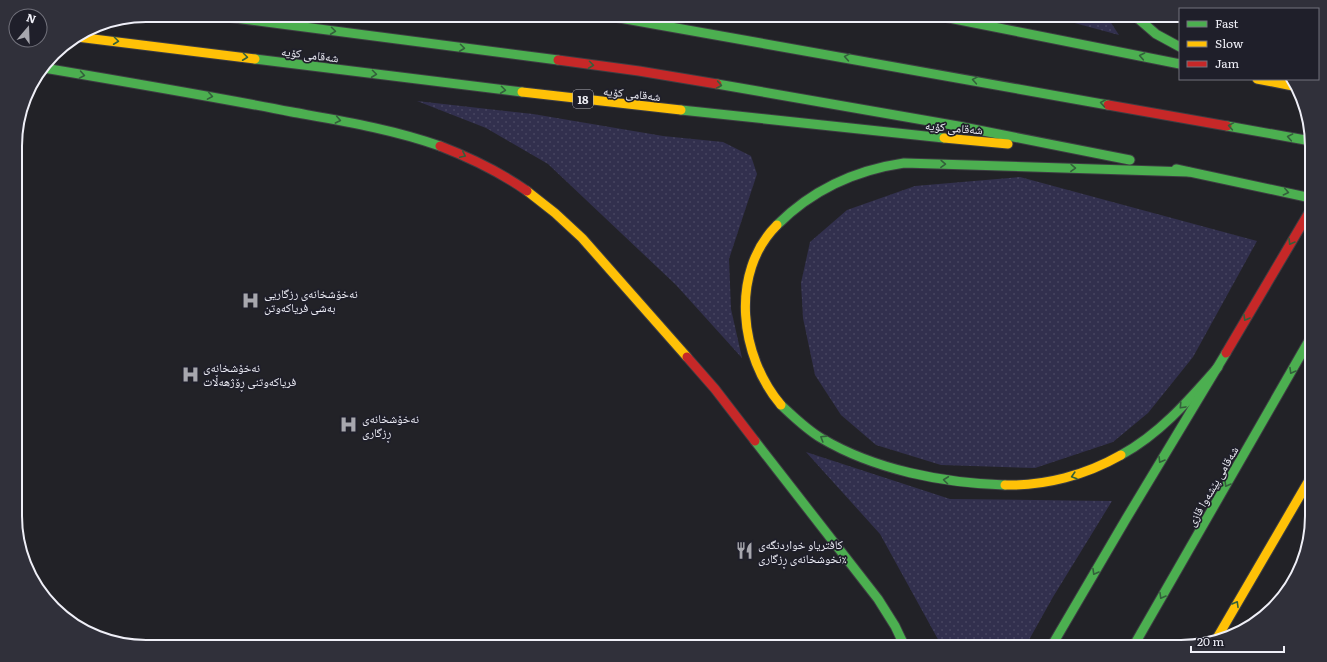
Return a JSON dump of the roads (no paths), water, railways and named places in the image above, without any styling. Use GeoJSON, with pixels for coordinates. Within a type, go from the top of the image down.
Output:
{"type":"FeatureCollection","features":[{"type":"Feature","properties":{"kind":"main road","name":"شەقامی کۆیە"},"geometry":{"type":"LineString","coordinates":[[264,22],[639,71],[958,126],[1090,151],[1305,197]]}},
{"type":"Feature","properties":{"kind":"main road"},"geometry":{"type":"LineString","coordinates":[[643,22],[1269,132],[1305,140]]}},
{"type":"Feature","properties":{"kind":"main road"},"geometry":{"type":"LineString","coordinates":[[969,22],[1179,64]]}},
{"type":"Feature","properties":{"kind":"main road"},"geometry":{"type":"LineString","coordinates":[[1142,22],[1155,34],[1179,47]]}},
{"type":"Feature","properties":{"kind":"main road","name":"شەقامی کۆیە"},"geometry":{"type":"LineString","coordinates":[[86,38],[559,97],[863,131],[1090,151]]}},
{"type":"Feature","properties":{"kind":"main road"},"geometry":{"type":"LineString","coordinates":[[49,69],[209,96],[386,130],[423,140],[458,153],[492,169],[524,190],[554,213],[582,238],[715,389],[874,593],[895,626],[901,640]]}},
{"type":"Feature","properties":{"kind":"main road"},"geometry":{"type":"LineString","coordinates":[[1263,80],[1288,84]]}},
{"type":"Feature","properties":{"kind":"main road"},"geometry":{"type":"LineString","coordinates":[[1189,172],[904,163],[858,173],[817,193],[798,207],[766,237],[755,260],[747,284],[745,310],[747,335],[754,361],[765,384],[780,404],[795,419],[829,442],[878,463],[910,473],[942,479],[1004,486],[1062,480],[1090,471],[1117,458],[1141,443],[1164,425],[1218,367]]}},
{"type":"Feature","properties":{"kind":"main road"},"geometry":{"type":"LineString","coordinates":[[1055,640],[1305,219]]}},
{"type":"Feature","properties":{"kind":"main road","name":"شەقامی پێشەوا قازی"},"geometry":{"type":"LineString","coordinates":[[1137,640],[1305,349]]}},
{"type":"Feature","properties":{"kind":"main road"},"geometry":{"type":"LineString","coordinates":[[1220,633],[1305,487]]}},
{"type":"Feature","properties":{"kind":"place","name":"نەخۆشخانەی رزگاریی بەشی فریاکەوتن"},"geometry":{"type":"Point","coordinates":[251,300]}},
{"type":"Feature","properties":{"kind":"place","name":"نەخۆشخانەی فریاکەوتنی ڕۆژهەڵات"},"geometry":{"type":"Point","coordinates":[190,374]}},
{"type":"Feature","properties":{"kind":"place","name":"نەخۆشخانەی ڕزگاری"},"geometry":{"type":"Point","coordinates":[349,425]}},
{"type":"Feature","properties":{"kind":"place","name":"كافتریاو خواردنگەی نخوشخانەی ڕزگاری٪"},"geometry":{"type":"Point","coordinates":[745,551]}}]}
